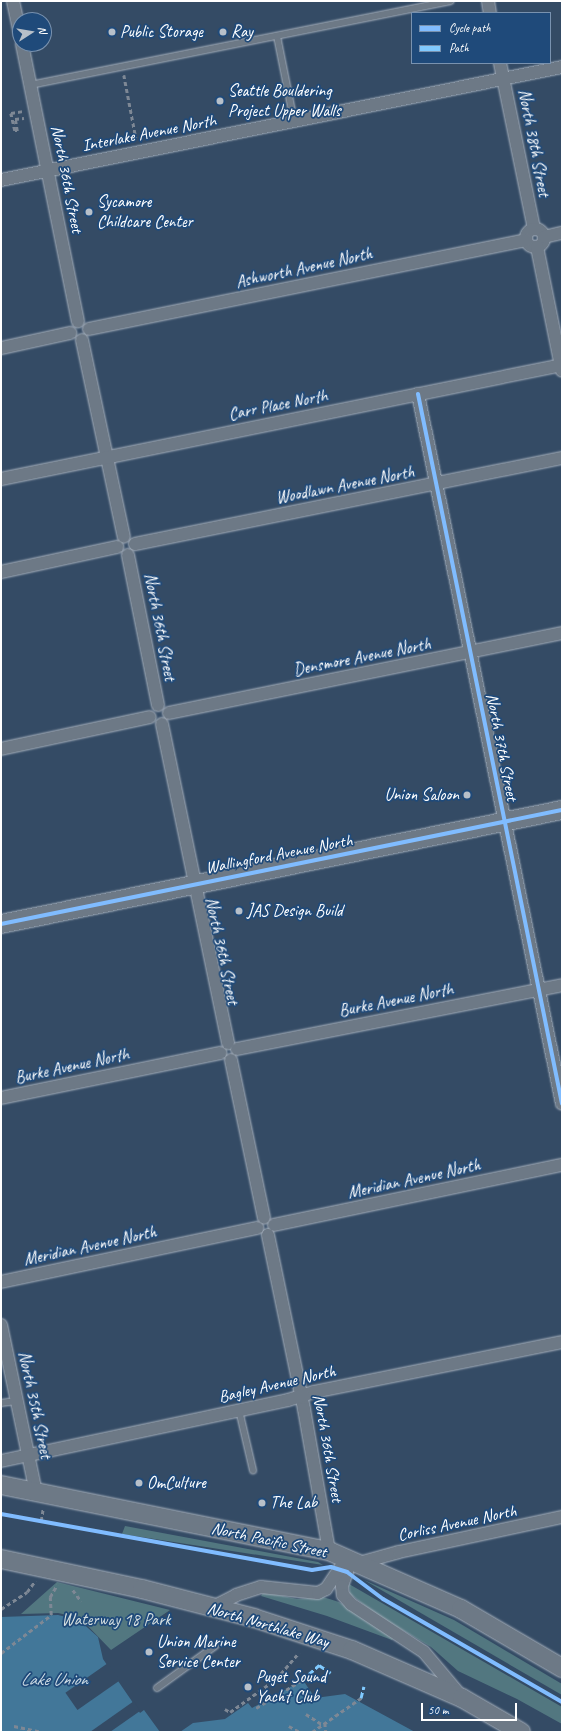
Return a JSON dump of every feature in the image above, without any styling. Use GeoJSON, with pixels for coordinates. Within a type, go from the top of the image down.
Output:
{"type":"FeatureCollection","features":[{"type":"Feature","properties":{"kind":"street"},"geometry":{"type":"LineString","coordinates":[[13,1],[15,12]]}},
{"type":"Feature","properties":{"kind":"street"},"geometry":{"type":"LineString","coordinates":[[488,1],[490,12]]}},
{"type":"Feature","properties":{"kind":"street","name":"North 36th Street"},"geometry":{"type":"LineString","coordinates":[[24,52],[78,321]]}},
{"type":"Feature","properties":{"kind":"street","name":"North 38th Street"},"geometry":{"type":"LineString","coordinates":[[500,64],[534,229]]}},
{"type":"Feature","properties":{"kind":"street","name":"Interlake Avenue North"},"geometry":{"type":"LineString","coordinates":[[1,180],[562,67]]}},
{"type":"Feature","properties":{"kind":"street"},"geometry":{"type":"LineString","coordinates":[[562,233],[540,242],[530,246],[526,240],[527,232],[534,229],[541,232],[540,242],[562,367]]}},
{"type":"Feature","properties":{"kind":"street","name":"Ashworth Avenue North"},"geometry":{"type":"LineString","coordinates":[[86,335],[526,240]]}},
{"type":"Feature","properties":{"kind":"street"},"geometry":{"type":"LineString","coordinates":[[86,335],[74,339],[70,333],[72,325],[78,321],[85,323],[106,457],[124,537]]}},
{"type":"Feature","properties":{"kind":"street"},"geometry":{"type":"LineString","coordinates":[[1,348],[70,333]]}},
{"type":"Feature","properties":{"kind":"street","name":"Carr Place North"},"geometry":{"type":"LineString","coordinates":[[1,479],[418,394],[562,367]]}},
{"type":"Feature","properties":{"kind":"street","name":"North 37th Street"},"geometry":{"type":"LineString","coordinates":[[418,394],[562,1104]]}},
{"type":"Feature","properties":{"kind":"street","name":"Woodlawn Avenue North"},"geometry":{"type":"LineString","coordinates":[[134,544],[562,458]]}},
{"type":"Feature","properties":{"kind":"street"},"geometry":{"type":"LineString","coordinates":[[124,537],[130,538],[134,544],[134,551],[128,555],[121,554],[117,548],[119,540],[124,537]]}},
{"type":"Feature","properties":{"kind":"street"},"geometry":{"type":"LineString","coordinates":[[1,572],[117,548]]}},
{"type":"Feature","properties":{"kind":"street","name":"North 36th Street"},"geometry":{"type":"LineString","coordinates":[[128,555],[158,705]]}},
{"type":"Feature","properties":{"kind":"street","name":"Densmore Avenue North"},"geometry":{"type":"LineString","coordinates":[[169,713],[470,653],[562,633]]}},
{"type":"Feature","properties":{"kind":"street"},"geometry":{"type":"LineString","coordinates":[[158,705],[166,707],[169,713],[169,719],[162,724],[155,723],[150,717],[152,709],[158,705]]}},
{"type":"Feature","properties":{"kind":"street"},"geometry":{"type":"LineString","coordinates":[[1,749],[150,717]]}},
{"type":"Feature","properties":{"kind":"street","name":"North 36th Street"},"geometry":{"type":"LineString","coordinates":[[162,724],[195,884],[232,1051],[266,1226],[302,1395],[329,1551]]}},
{"type":"Feature","properties":{"kind":"street","name":"Wallingford Avenue North"},"geometry":{"type":"LineString","coordinates":[[1,924],[562,810]]}},
{"type":"Feature","properties":{"kind":"street","name":"Burke Avenue North"},"geometry":{"type":"LineString","coordinates":[[1,1098],[220,1053],[222,1046],[232,1051],[562,985]]}},
{"type":"Feature","properties":{"kind":"street","name":"Meridian Avenue North"},"geometry":{"type":"LineString","coordinates":[[1,1282],[562,1165]]}},
{"type":"Feature","properties":{"kind":"street","name":"North 35th Street"},"geometry":{"type":"LineString","coordinates":[[1,1324],[28,1455],[40,1498]]}},
{"type":"Feature","properties":{"kind":"street","name":"Bagley Avenue North"},"geometry":{"type":"LineString","coordinates":[[1,1461],[302,1395],[562,1342]]}},
{"type":"Feature","properties":{"kind":"street","name":"North Pacific Street"},"geometry":{"type":"LineString","coordinates":[[1,1485],[40,1498],[329,1551],[461,1609],[562,1668]]}},
{"type":"Feature","properties":{"kind":"street","name":"Corliss Avenue North"},"geometry":{"type":"LineString","coordinates":[[353,1561],[562,1517]]}},
{"type":"Feature","properties":{"kind":"street","name":"North Northlake Way"},"geometry":{"type":"LineString","coordinates":[[1,1559],[142,1589],[210,1608],[254,1618],[352,1650],[462,1698],[521,1732]]}},
{"type":"Feature","properties":{"kind":"street"},"geometry":{"type":"LineString","coordinates":[[210,1608],[236,1594],[261,1587],[318,1593],[326,1589],[353,1561]]}},
{"type":"Feature","properties":{"kind":"street"},"geometry":{"type":"LineString","coordinates":[[353,1561],[342,1586],[343,1595],[351,1604],[424,1652],[462,1698]]}},
{"type":"Feature","properties":{"kind":"lane"},"geometry":{"type":"LineString","coordinates":[[30,86],[451,1]]}},
{"type":"Feature","properties":{"kind":"lane"},"geometry":{"type":"LineString","coordinates":[[277,36],[294,121]]}},
{"type":"Feature","properties":{"kind":"lane"},"geometry":{"type":"LineString","coordinates":[[1,1403],[16,1401]]}},
{"type":"Feature","properties":{"kind":"lane"},"geometry":{"type":"LineString","coordinates":[[239,1410],[253,1470]]}},
{"type":"Feature","properties":{"kind":"lane"},"geometry":{"type":"LineString","coordinates":[[157,1688],[215,1646]]}},
{"type":"Feature","properties":{"kind":"path"},"geometry":{"type":"LineString","coordinates":[[123,71],[136,138]]}},
{"type":"Feature","properties":{"kind":"path"},"geometry":{"type":"LineString","coordinates":[[23,111],[11,113],[15,131],[17,130],[15,119],[24,118]]}},
{"type":"Feature","properties":{"kind":"path"},"geometry":{"type":"LineString","coordinates":[[40,1498],[41,1521]]}},
{"type":"Feature","properties":{"kind":"path"},"geometry":{"type":"LineString","coordinates":[[34,1520],[48,1523]]}},
{"type":"Feature","properties":{"kind":"path"},"geometry":{"type":"LineString","coordinates":[[1,1609],[27,1592],[36,1577]]}},
{"type":"Feature","properties":{"kind":"path"},"geometry":{"type":"LineString","coordinates":[[1,1653],[51,1615],[50,1597],[61,1582]]}},
{"type":"Feature","properties":{"kind":"path"},"geometry":{"type":"LineString","coordinates":[[225,1709],[230,1712],[276,1679],[299,1653]]}},
{"type":"Feature","properties":{"kind":"path"},"geometry":{"type":"LineString","coordinates":[[256,1708],[302,1680]]}},
{"type":"Feature","properties":{"kind":"path"},"geometry":{"type":"LineString","coordinates":[[312,1732],[361,1698]]}},
{"type":"Feature","properties":{"kind":"path"},"geometry":{"type":"LineString","coordinates":[[306,1714],[324,1724],[326,1732]]}},
{"type":"Feature","properties":{"kind":"path"},"geometry":{"type":"LineString","coordinates":[[14,1726],[43,1732]]}},
{"type":"Feature","properties":{"kind":"path"},"geometry":{"type":"LineString","coordinates":[[289,1726],[300,1732]]}},
{"type":"Feature","properties":{"kind":"green space"},"geometry":{"type":"Polygon","coordinates":[[[125,1526],[318,1562],[323,1565],[122,1534],[125,1526]]]}},
{"type":"Feature","properties":{"kind":"green space"},"geometry":{"type":"Polygon","coordinates":[[[364,1580],[454,1620],[562,1684],[562,1695],[364,1580]]]}},
{"type":"Feature","properties":{"kind":"green space","name":"Waterway 18 Park"},"geometry":{"type":"Polygon","coordinates":[[[57,1582],[170,1610],[111,1650],[80,1618],[58,1613],[21,1614],[57,1582]]]}},
{"type":"Feature","properties":{"kind":"green space"},"geometry":{"type":"Polygon","coordinates":[[[349,1584],[562,1707],[562,1724],[517,1699],[458,1671],[431,1647],[377,1615],[350,1594],[349,1584]]]}},
{"type":"Feature","properties":{"kind":"green space"},"geometry":{"type":"Polygon","coordinates":[[[264,1592],[297,1599],[323,1597],[339,1602],[394,1636],[394,1638],[392,1640],[327,1616],[261,1596],[264,1592]]]}},
{"type":"Feature","properties":{"kind":"water","name":"Lake Union"},"geometry":{"type":"Polygon","coordinates":[[[58,1615],[79,1620],[98,1637],[103,1659],[140,1713],[144,1710],[160,1732],[1,1732],[1,1617],[58,1615]]]}},
{"type":"Feature","properties":{"kind":"water"},"geometry":{"type":"Polygon","coordinates":[[[303,1680],[315,1698],[345,1694],[415,1732],[180,1732],[193,1723],[225,1719],[248,1703],[252,1708],[303,1680]]]}},
{"type":"Feature","properties":{"kind":"pier"},"geometry":{"type":"Polygon","coordinates":[[[108,1663],[120,1680],[77,1710],[65,1693],[108,1663]]]}},
{"type":"Feature","properties":{"kind":"pier"},"geometry":{"type":"Polygon","coordinates":[[[134,1701],[140,1711],[110,1732],[90,1732],[134,1701]]]}},
{"type":"Feature","properties":{"kind":"marked path"},"geometry":{"type":"LineString","coordinates":[[302,1680],[319,1665],[331,1673]]}},
{"type":"Feature","properties":{"kind":"marked path"},"geometry":{"type":"LineString","coordinates":[[361,1698],[364,1686]]}},
{"type":"Feature","properties":{"kind":"cycle path"},"geometry":{"type":"LineString","coordinates":[[418,394],[562,1104]]}},
{"type":"Feature","properties":{"kind":"cycle path"},"geometry":{"type":"LineString","coordinates":[[1,924],[562,810]]}},
{"type":"Feature","properties":{"kind":"cycle path"},"geometry":{"type":"LineString","coordinates":[[1,1514],[312,1570],[331,1567],[347,1572],[383,1599],[562,1702]]}},
{"type":"Feature","properties":{"kind":"place","name":"Public Storage"},"geometry":{"type":"Point","coordinates":[112,32]}},
{"type":"Feature","properties":{"kind":"place","name":"Ray"},"geometry":{"type":"Point","coordinates":[223,32]}},
{"type":"Feature","properties":{"kind":"place","name":"Seattle Bouldering Project Upper Walls"},"geometry":{"type":"Point","coordinates":[220,101]}},
{"type":"Feature","properties":{"kind":"place","name":"Sycamore Childcare Center"},"geometry":{"type":"Point","coordinates":[89,212]}},
{"type":"Feature","properties":{"kind":"place","name":"Union Saloon"},"geometry":{"type":"Point","coordinates":[467,795]}},
{"type":"Feature","properties":{"kind":"place","name":"JAS Design Build"},"geometry":{"type":"Point","coordinates":[239,911]}},
{"type":"Feature","properties":{"kind":"place","name":"OmCulture"},"geometry":{"type":"Point","coordinates":[139,1483]}},
{"type":"Feature","properties":{"kind":"place","name":"The Lab"},"geometry":{"type":"Point","coordinates":[262,1503]}},
{"type":"Feature","properties":{"kind":"place","name":"Union Marine Service Center"},"geometry":{"type":"Point","coordinates":[149,1652]}},
{"type":"Feature","properties":{"kind":"place","name":"Puget Sound Yacht Club"},"geometry":{"type":"Point","coordinates":[248,1687]}}]}
